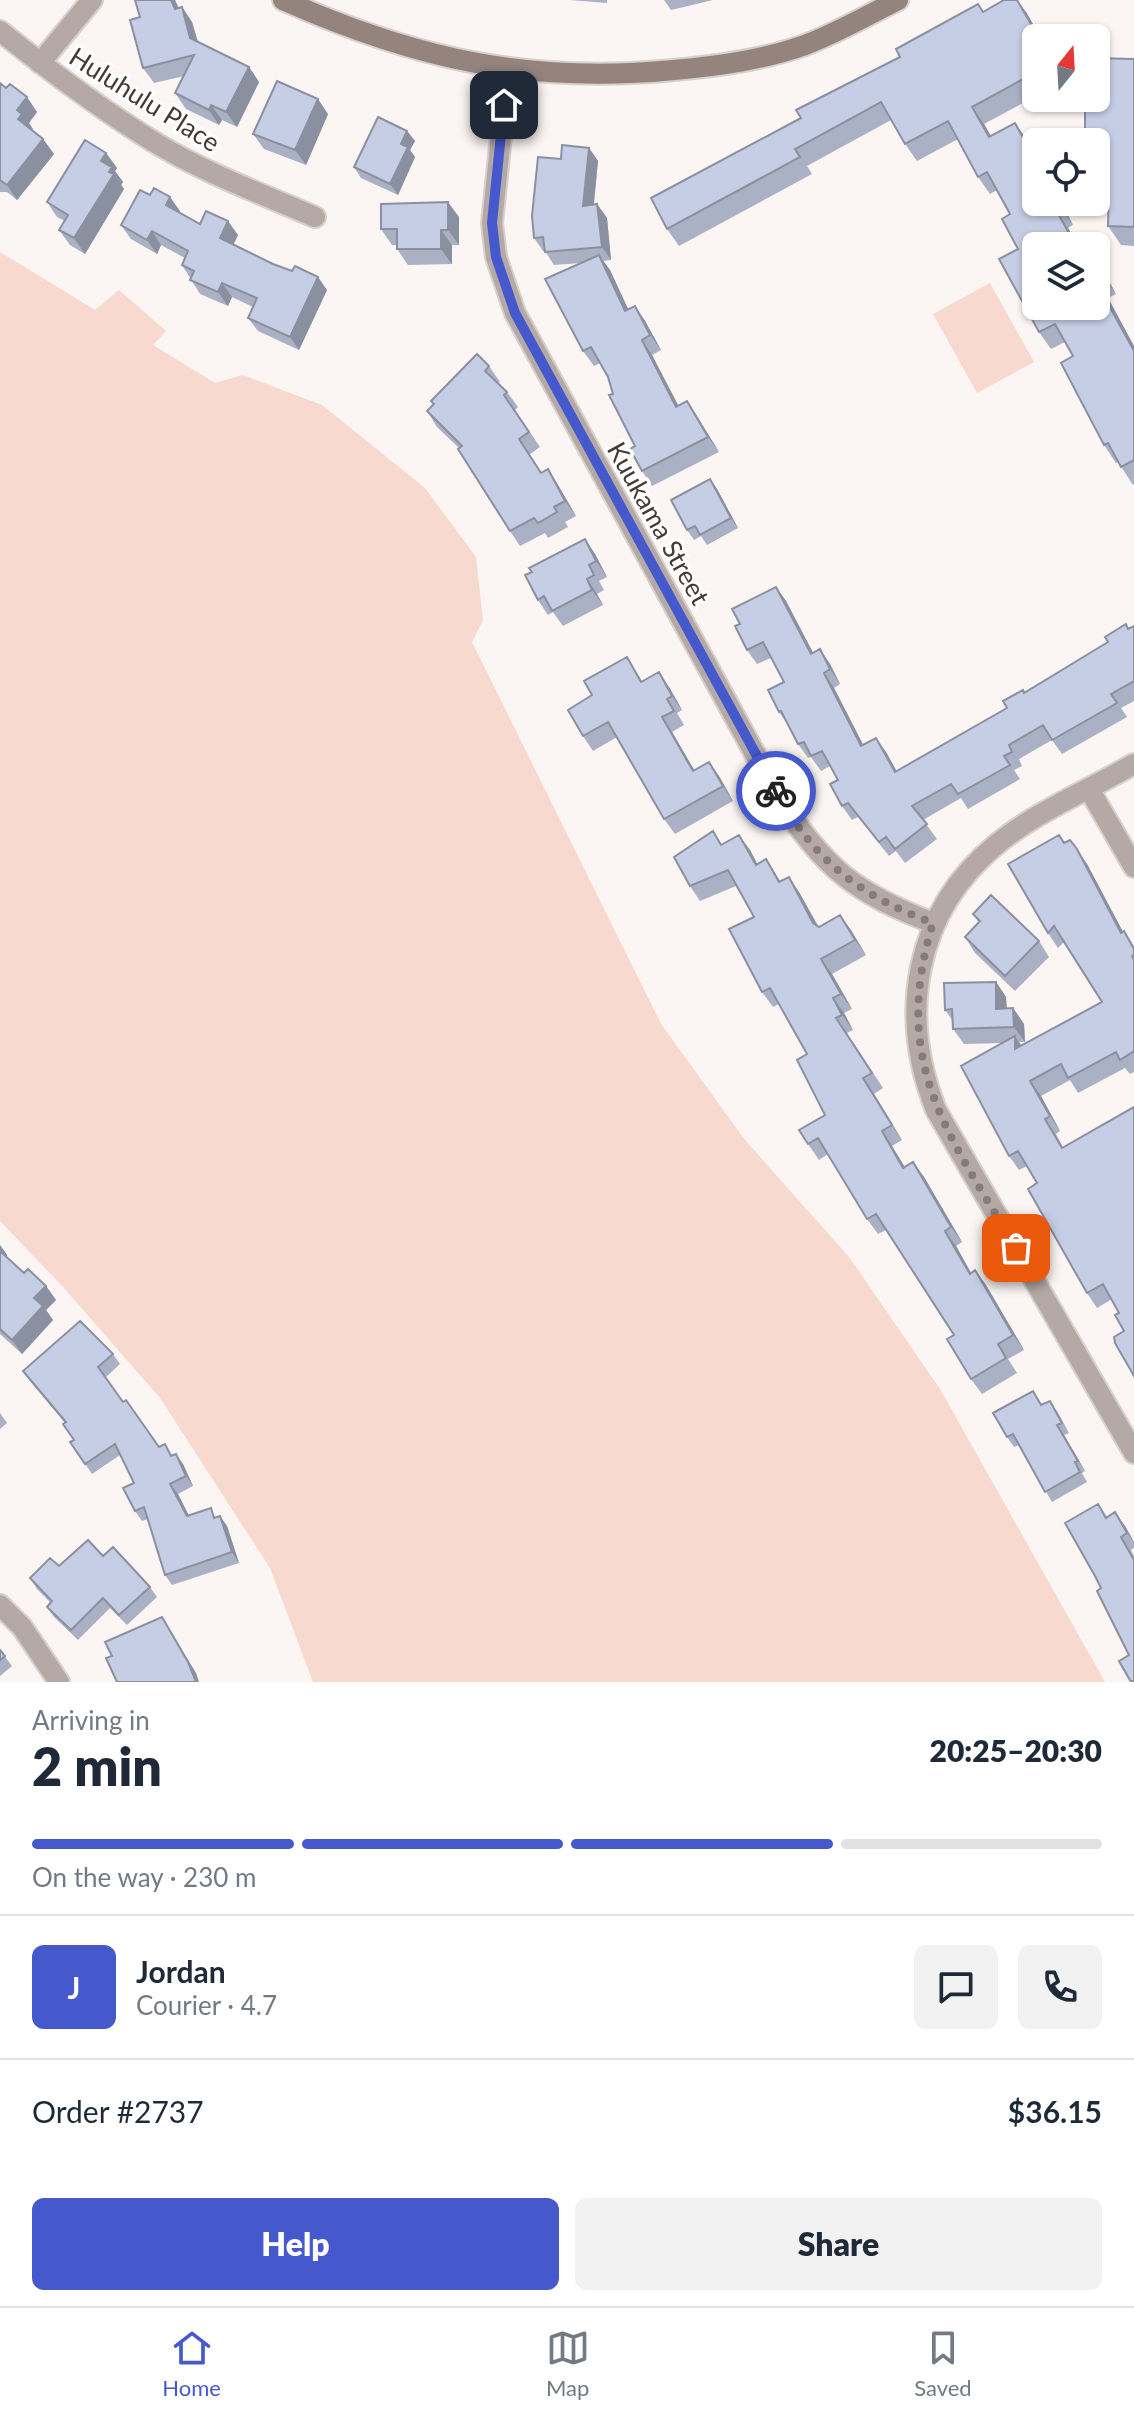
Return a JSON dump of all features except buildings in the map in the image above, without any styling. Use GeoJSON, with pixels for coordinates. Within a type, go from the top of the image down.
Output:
{"type":"FeatureCollection","features":[{"type":"Feature","properties":{"kind":"street"},"geometry":{"type":"LineString","coordinates":[[40,63],[92,0]]}},
{"type":"Feature","properties":{"kind":"street"},"geometry":{"type":"LineString","coordinates":[[283,0],[351,30],[434,55],[508,69],[606,76],[724,66],[804,45],[898,0]]}},
{"type":"Feature","properties":{"kind":"street","name":"Huluhulu Place"},"geometry":{"type":"LineString","coordinates":[[0,31],[78,93],[161,145],[210,172],[315,217]]}},
{"type":"Feature","properties":{"kind":"street","name":"Kuukama Street"},"geometry":{"type":"LineString","coordinates":[[508,69],[492,223],[496,257],[515,313],[779,798],[806,839],[833,869],[858,888],[933,923]]}},
{"type":"Feature","properties":{"kind":"street"},"geometry":{"type":"LineString","coordinates":[[1134,764],[997,844],[954,891],[933,923],[917,991],[916,1020],[926,1085],[936,1110],[1134,1453]]}},
{"type":"Feature","properties":{"kind":"street"},"geometry":{"type":"LineString","coordinates":[[1089,789],[1134,867]]}},
{"type":"Feature","properties":{"kind":"street"},"geometry":{"type":"LineString","coordinates":[[0,1605],[22,1627],[59,1682]]}},
{"type":"Feature","properties":{"kind":"shaded area"},"geometry":{"type":"Polygon","coordinates":[[[0,252],[95,310],[119,290],[166,331],[153,345],[215,383],[243,375],[322,405],[425,488],[476,557],[483,620],[472,642],[661,1024],[745,1140],[849,1257],[940,1389],[1105,1682],[313,1682],[270,1568],[160,1398],[64,1288],[0,1221],[0,252]]]}},
{"type":"Feature","properties":{"kind":"shaded area"},"geometry":{"type":"Polygon","coordinates":[[[990,283],[1034,362],[977,393],[933,314],[990,283]]]}},
{"type":"Feature","properties":{"kind":"way so far"},"geometry":{"type":"LineString","coordinates":[[776,791],[806,839],[833,869],[858,888],[891,906],[933,923],[917,991],[919,1053],[926,1085],[936,1110],[1016,1248]]}},
{"type":"Feature","properties":{"kind":"route"},"geometry":{"type":"LineString","coordinates":[[504,105],[492,223],[496,257],[515,313],[776,791]]}}]}
